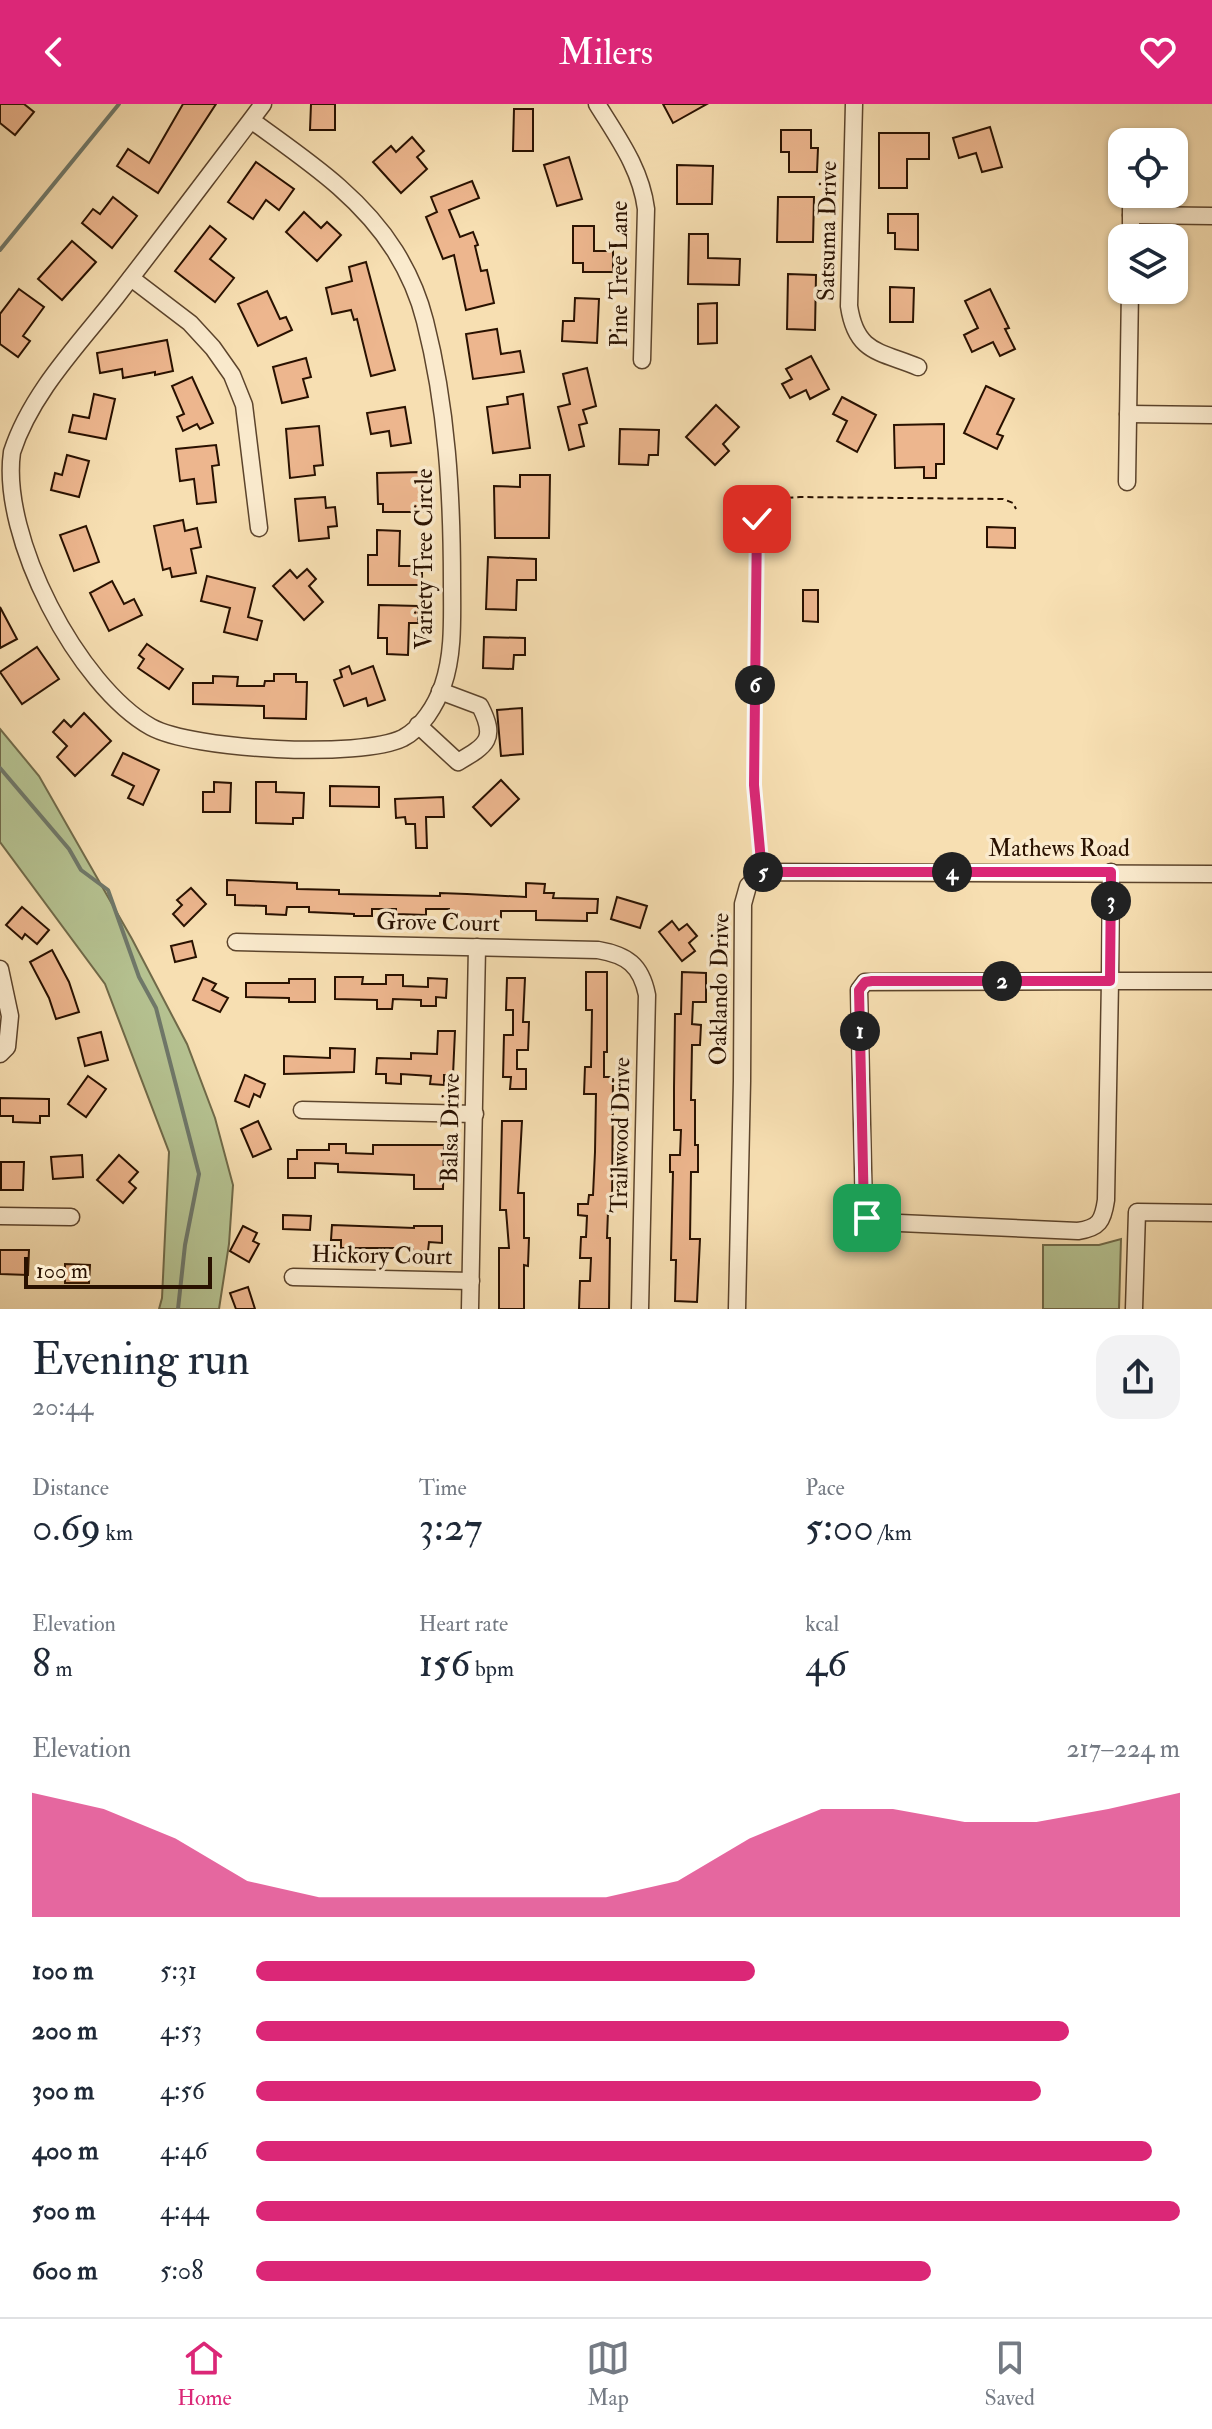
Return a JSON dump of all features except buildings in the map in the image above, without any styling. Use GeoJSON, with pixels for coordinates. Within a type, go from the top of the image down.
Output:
{"type":"FeatureCollection","features":[{"type":"Feature","properties":{"kind":"street","name":"Variety Tree Circle"},"geometry":{"type":"LineString","coordinates":[[251,120],[328,176],[377,224],[413,287],[425,320],[448,447],[452,500],[451,645],[440,691],[428,716],[405,737],[378,746],[346,750],[220,745],[187,740],[156,730],[134,716],[96,678],[69,643],[29,577],[10,514],[6,453],[28,415],[263,104]]}},
{"type":"Feature","properties":{"kind":"street","name":"Pine Tree Lane"},"geometry":{"type":"LineString","coordinates":[[597,104],[636,168],[643,186],[646,209],[642,360]]}},
{"type":"Feature","properties":{"kind":"street","name":"Satsuma Drive"},"geometry":{"type":"LineString","coordinates":[[854,104],[851,323],[857,337],[868,347],[918,367]]}},
{"type":"Feature","properties":{"kind":"street"},"geometry":{"type":"LineString","coordinates":[[1131,208],[1131,224]]}},
{"type":"Feature","properties":{"kind":"street"},"geometry":{"type":"LineString","coordinates":[[1131,215],[1212,216]]}},
{"type":"Feature","properties":{"kind":"street"},"geometry":{"type":"LineString","coordinates":[[131,278],[190,323],[232,375],[244,405],[259,528]]}},
{"type":"Feature","properties":{"kind":"street"},"geometry":{"type":"LineString","coordinates":[[1127,482],[1130,304]]}},
{"type":"Feature","properties":{"kind":"street"},"geometry":{"type":"LineString","coordinates":[[1128,414],[1212,415]]}},
{"type":"Feature","properties":{"kind":"street"},"geometry":{"type":"LineString","coordinates":[[418,725],[458,762],[481,749],[488,737],[489,723],[480,706],[440,691]]}},
{"type":"Feature","properties":{"kind":"street","name":"Mathews Road"},"geometry":{"type":"LineString","coordinates":[[762,872],[1212,874]]}},
{"type":"Feature","properties":{"kind":"street","name":"Oaklando Drive"},"geometry":{"type":"LineString","coordinates":[[737,1309],[743,904],[748,886],[762,872]]}},
{"type":"Feature","properties":{"kind":"street"},"geometry":{"type":"LineString","coordinates":[[1111,872],[1110,981],[1106,1200],[1104,1218],[1091,1229],[1078,1231],[877,1222],[867,1218],[864,1213],[859,990],[865,982],[1110,981],[1212,981]]}},
{"type":"Feature","properties":{"kind":"street","name":"Grove Court"},"geometry":{"type":"LineString","coordinates":[[236,942],[598,950],[619,954],[634,965]]}},
{"type":"Feature","properties":{"kind":"street","name":"Balsa Drive"},"geometry":{"type":"LineString","coordinates":[[470,1309],[477,947]]}},
{"type":"Feature","properties":{"kind":"street","name":"Trailwood Drive"},"geometry":{"type":"LineString","coordinates":[[634,965],[644,982],[647,995],[640,1309]]}},
{"type":"Feature","properties":{"kind":"street"},"geometry":{"type":"LineString","coordinates":[[0,969],[10,1016],[4,1051]]}},
{"type":"Feature","properties":{"kind":"street"},"geometry":{"type":"LineString","coordinates":[[302,1110],[475,1114]]}},
{"type":"Feature","properties":{"kind":"street"},"geometry":{"type":"LineString","coordinates":[[1134,1309],[1137,1212],[1212,1213]]}},
{"type":"Feature","properties":{"kind":"street"},"geometry":{"type":"LineString","coordinates":[[0,1216],[71,1217]]}},
{"type":"Feature","properties":{"kind":"street","name":"Hickory Court"},"geometry":{"type":"LineString","coordinates":[[293,1277],[471,1281]]}},
{"type":"Feature","properties":{"kind":"path"},"geometry":{"type":"LineString","coordinates":[[762,872],[754,785],[757,519],[765,505],[774,499],[800,497],[1003,499],[1013,503],[1016,509]]}},
{"type":"Feature","properties":{"kind":"green space"},"geometry":{"type":"Polygon","coordinates":[[[0,729],[39,776],[132,939],[187,1044],[215,1118],[233,1185],[229,1244],[219,1309],[159,1309],[169,1152],[105,984],[0,842],[0,729]]]}},
{"type":"Feature","properties":{"kind":"green space"},"geometry":{"type":"Polygon","coordinates":[[[1121,1239],[1119,1309],[1043,1309],[1043,1245],[1099,1245],[1121,1239]]]}},
{"type":"Feature","properties":{"kind":"waterway"},"geometry":{"type":"LineString","coordinates":[[0,250],[119,104]]}},
{"type":"Feature","properties":{"kind":"waterway"},"geometry":{"type":"LineString","coordinates":[[0,768],[69,849],[81,870],[108,890],[139,977],[156,1008],[199,1174],[185,1245],[178,1309]]}},
{"type":"Feature","properties":{"kind":"route"},"geometry":{"type":"LineString","coordinates":[[757,519],[754,785],[762,872],[1111,872],[1110,981],[872,981],[861,985],[864,1213],[867,1218]]}}]}
